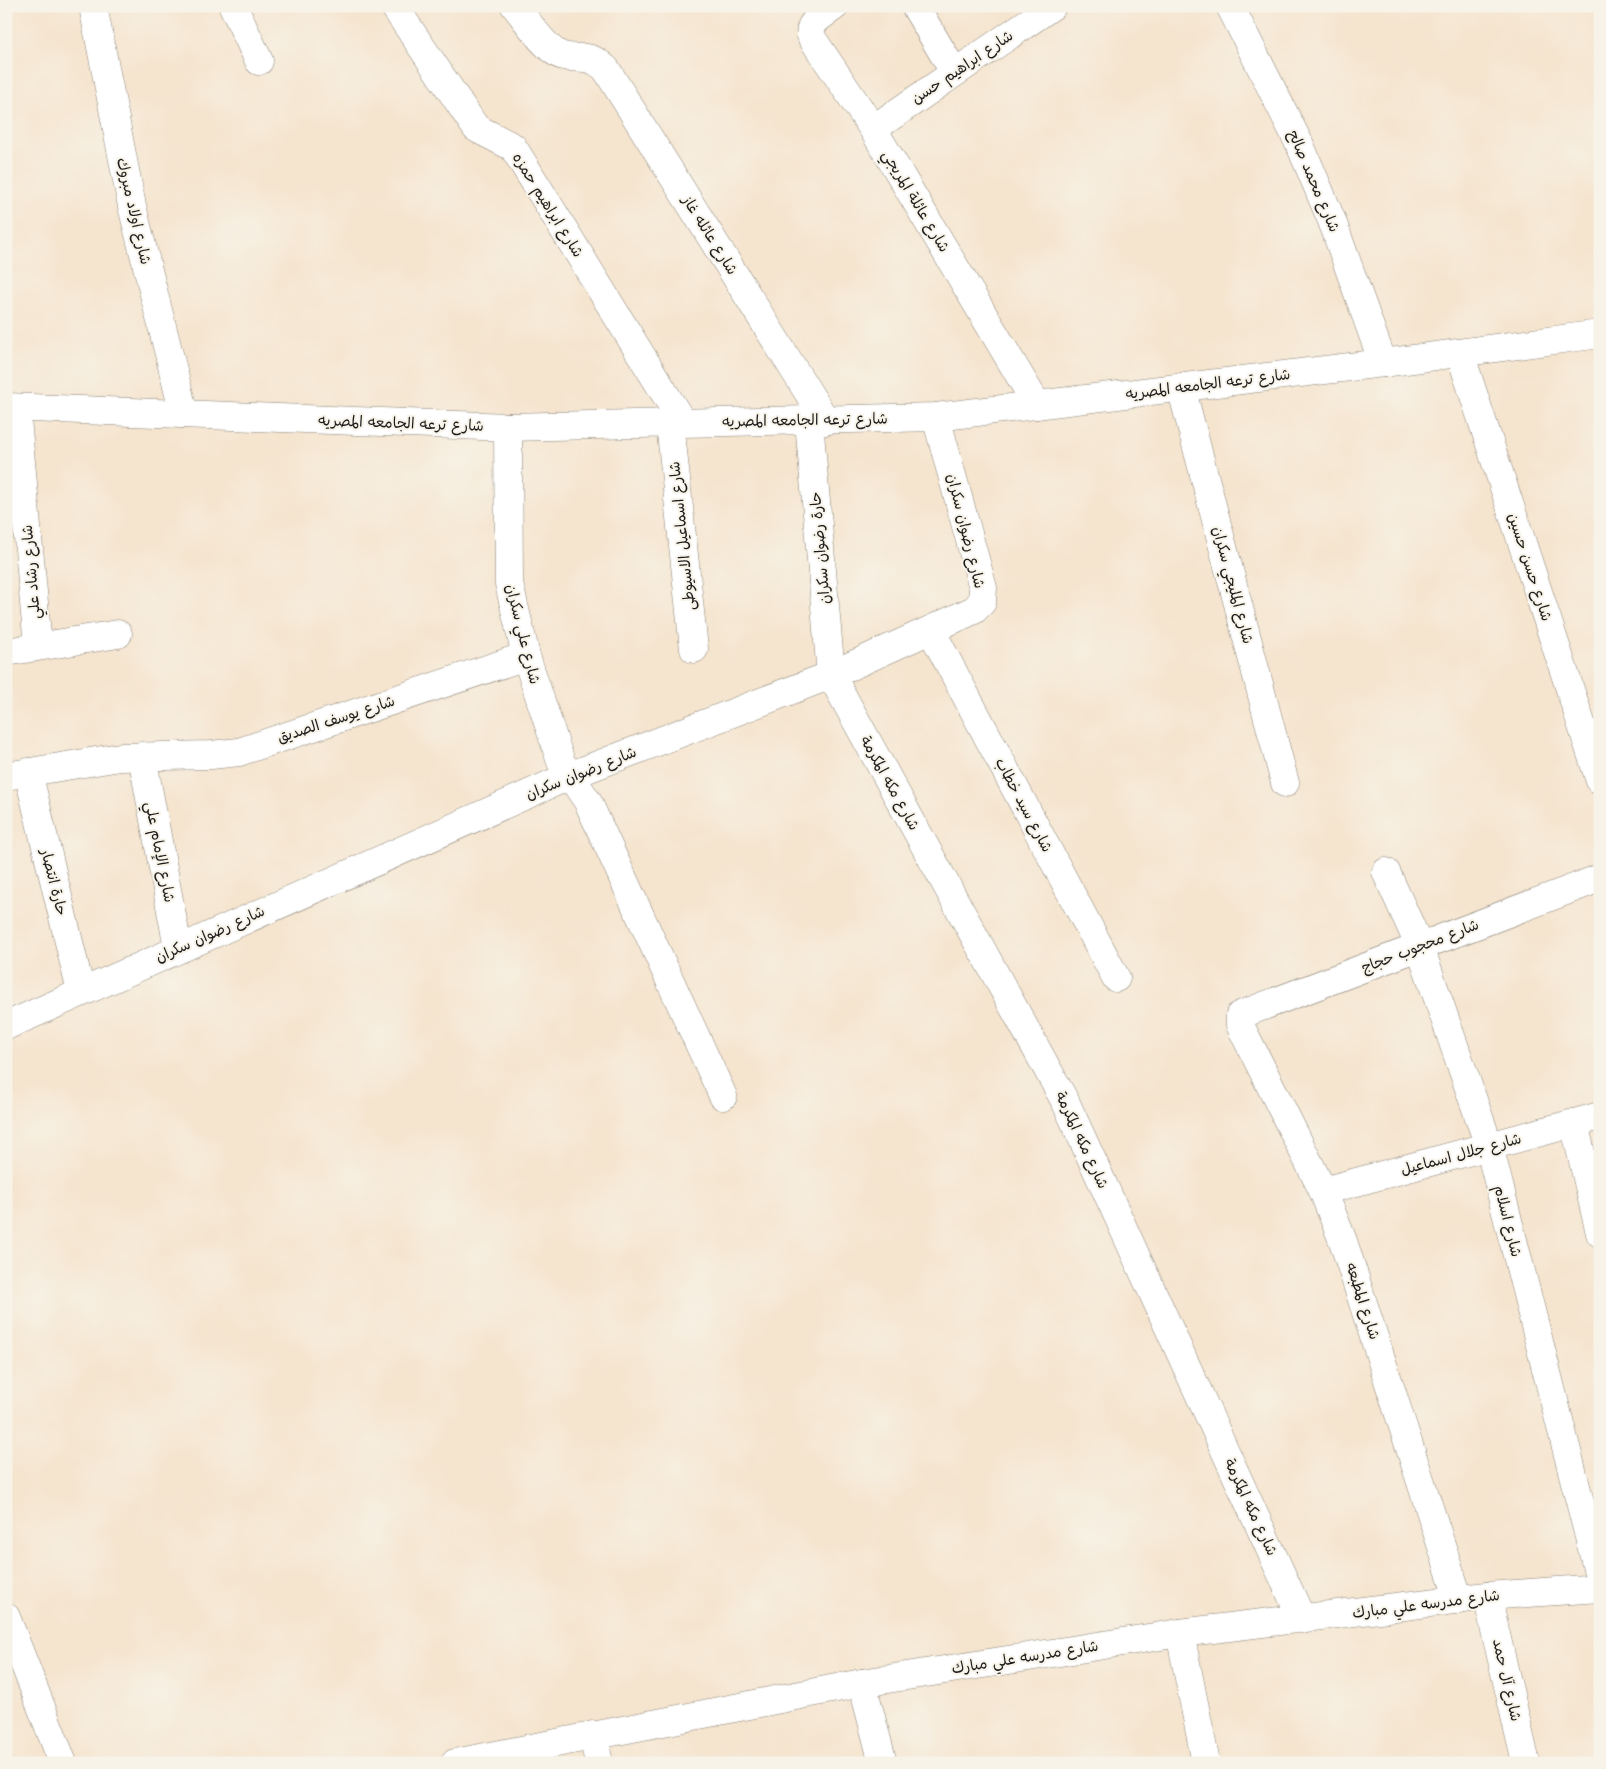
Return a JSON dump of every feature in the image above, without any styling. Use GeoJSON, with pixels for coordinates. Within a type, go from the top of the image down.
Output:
{"type":"FeatureCollection","features":[{"type":"Feature","properties":{"kind":"street","name":"شارع اولاد مبروك"},"geometry":{"type":"LineString","coordinates":[[93,6],[132,206],[184,414]]}},
{"type":"Feature","properties":{"kind":"street"},"geometry":{"type":"LineString","coordinates":[[233,6],[259,61]]}},
{"type":"Feature","properties":{"kind":"street","name":"شارع ابراهيم حمزه"},"geometry":{"type":"LineString","coordinates":[[394,6],[476,128],[513,147],[676,423]]}},
{"type":"Feature","properties":{"kind":"street","name":"شارع عائله غاز"},"geometry":{"type":"LineString","coordinates":[[515,6],[551,49],[563,56],[595,59],[606,69],[818,421]]}},
{"type":"Feature","properties":{"kind":"street","name":"شارع عائلة المريجي"},"geometry":{"type":"LineString","coordinates":[[835,6],[811,26],[810,32],[873,129],[1037,404]]}},
{"type":"Feature","properties":{"kind":"street"},"geometry":{"type":"LineString","coordinates":[[915,6],[954,72]]}},
{"type":"Feature","properties":{"kind":"street","name":"شارع ابراهيم حسن"},"geometry":{"type":"LineString","coordinates":[[873,129],[1052,6]]}},
{"type":"Feature","properties":{"kind":"street","name":"شارع محمد صالح"},"geometry":{"type":"LineString","coordinates":[[1230,6],[1300,145],[1332,221],[1383,363]]}},
{"type":"Feature","properties":{"kind":"street","name":"شارع ترعه الجامعه المصريه"},"geometry":{"type":"LineString","coordinates":[[11,407],[508,427],[936,417],[1383,363],[1600,334]]}},
{"type":"Feature","properties":{"kind":"street","name":"شارع حسن حسين"},"geometry":{"type":"LineString","coordinates":[[1460,353],[1600,781]]}},
{"type":"Feature","properties":{"kind":"street","name":"شارع المليجي سكران"},"geometry":{"type":"LineString","coordinates":[[1181,387],[1285,783]]}},
{"type":"Feature","properties":{"kind":"street","name":"شارع رشاد علي"},"geometry":{"type":"LineString","coordinates":[[11,407],[17,543],[38,646]]}},
{"type":"Feature","properties":{"kind":"street","name":"شارع رضوان سكران"},"geometry":{"type":"LineString","coordinates":[[6,1026],[569,776],[831,675],[932,632],[974,610],[982,602],[983,588],[936,417]]}},
{"type":"Feature","properties":{"kind":"street","name":"حارة رضوان سكران"},"geometry":{"type":"LineString","coordinates":[[818,421],[831,675]]}},
{"type":"Feature","properties":{"kind":"street","name":"شارع اسماعيل الاسيوطى"},"geometry":{"type":"LineString","coordinates":[[676,423],[694,649]]}},
{"type":"Feature","properties":{"kind":"street","name":"شارع علي سكران"},"geometry":{"type":"LineString","coordinates":[[508,427],[509,584],[526,656],[561,762],[569,776],[577,783],[588,802],[723,1096]]}},
{"type":"Feature","properties":{"kind":"street","name":"شارع سيد خطاب"},"geometry":{"type":"LineString","coordinates":[[932,632],[1116,978]]}},
{"type":"Feature","properties":{"kind":"street"},"geometry":{"type":"LineString","coordinates":[[6,652],[118,634]]}},
{"type":"Feature","properties":{"kind":"street","name":"شارع يوسف الصديق"},"geometry":{"type":"LineString","coordinates":[[17,774],[120,757],[211,755],[239,752],[526,656]]}},
{"type":"Feature","properties":{"kind":"street","name":"شارع مكه المكرمة"},"geometry":{"type":"LineString","coordinates":[[831,675],[1066,1103],[1302,1619]]}},
{"type":"Feature","properties":{"kind":"street","name":"شارع الإمام علي"},"geometry":{"type":"LineString","coordinates":[[142,756],[178,948]]}},
{"type":"Feature","properties":{"kind":"street","name":"حارة انتصار"},"geometry":{"type":"LineString","coordinates":[[17,774],[81,992]]}},
{"type":"Feature","properties":{"kind":"street","name":"شارع اسلام"},"geometry":{"type":"LineString","coordinates":[[1386,872],[1420,947],[1490,1146],[1600,1580]]}},
{"type":"Feature","properties":{"kind":"street","name":"شارع محجوب حجاج"},"geometry":{"type":"LineString","coordinates":[[1240,1015],[1600,878]]}},
{"type":"Feature","properties":{"kind":"street","name":"شارع المطبعه"},"geometry":{"type":"LineString","coordinates":[[1240,1015],[1242,1031],[1323,1191],[1343,1241],[1459,1600]]}},
{"type":"Feature","properties":{"kind":"street","name":"شارع جلال اسماعيل"},"geometry":{"type":"LineString","coordinates":[[1323,1191],[1600,1116]]}},
{"type":"Feature","properties":{"kind":"street"},"geometry":{"type":"LineString","coordinates":[[1574,1123],[1600,1233]]}},
{"type":"Feature","properties":{"kind":"street","name":"شارع مدرسه علي مبارك"},"geometry":{"type":"LineString","coordinates":[[455,1763],[862,1683],[1180,1633],[1487,1596],[1600,1588]]}},
{"type":"Feature","properties":{"kind":"street","name":"شارع آل حمد"},"geometry":{"type":"LineString","coordinates":[[1487,1596],[1526,1763]]}},
{"type":"Feature","properties":{"kind":"street"},"geometry":{"type":"LineString","coordinates":[[6,1617],[63,1763]]}},
{"type":"Feature","properties":{"kind":"street"},"geometry":{"type":"LineString","coordinates":[[1180,1633],[1206,1763]]}},
{"type":"Feature","properties":{"kind":"street"},"geometry":{"type":"LineString","coordinates":[[862,1683],[883,1763]]}},
{"type":"Feature","properties":{"kind":"street"},"geometry":{"type":"LineString","coordinates":[[592,1735],[599,1763]]}}]}
